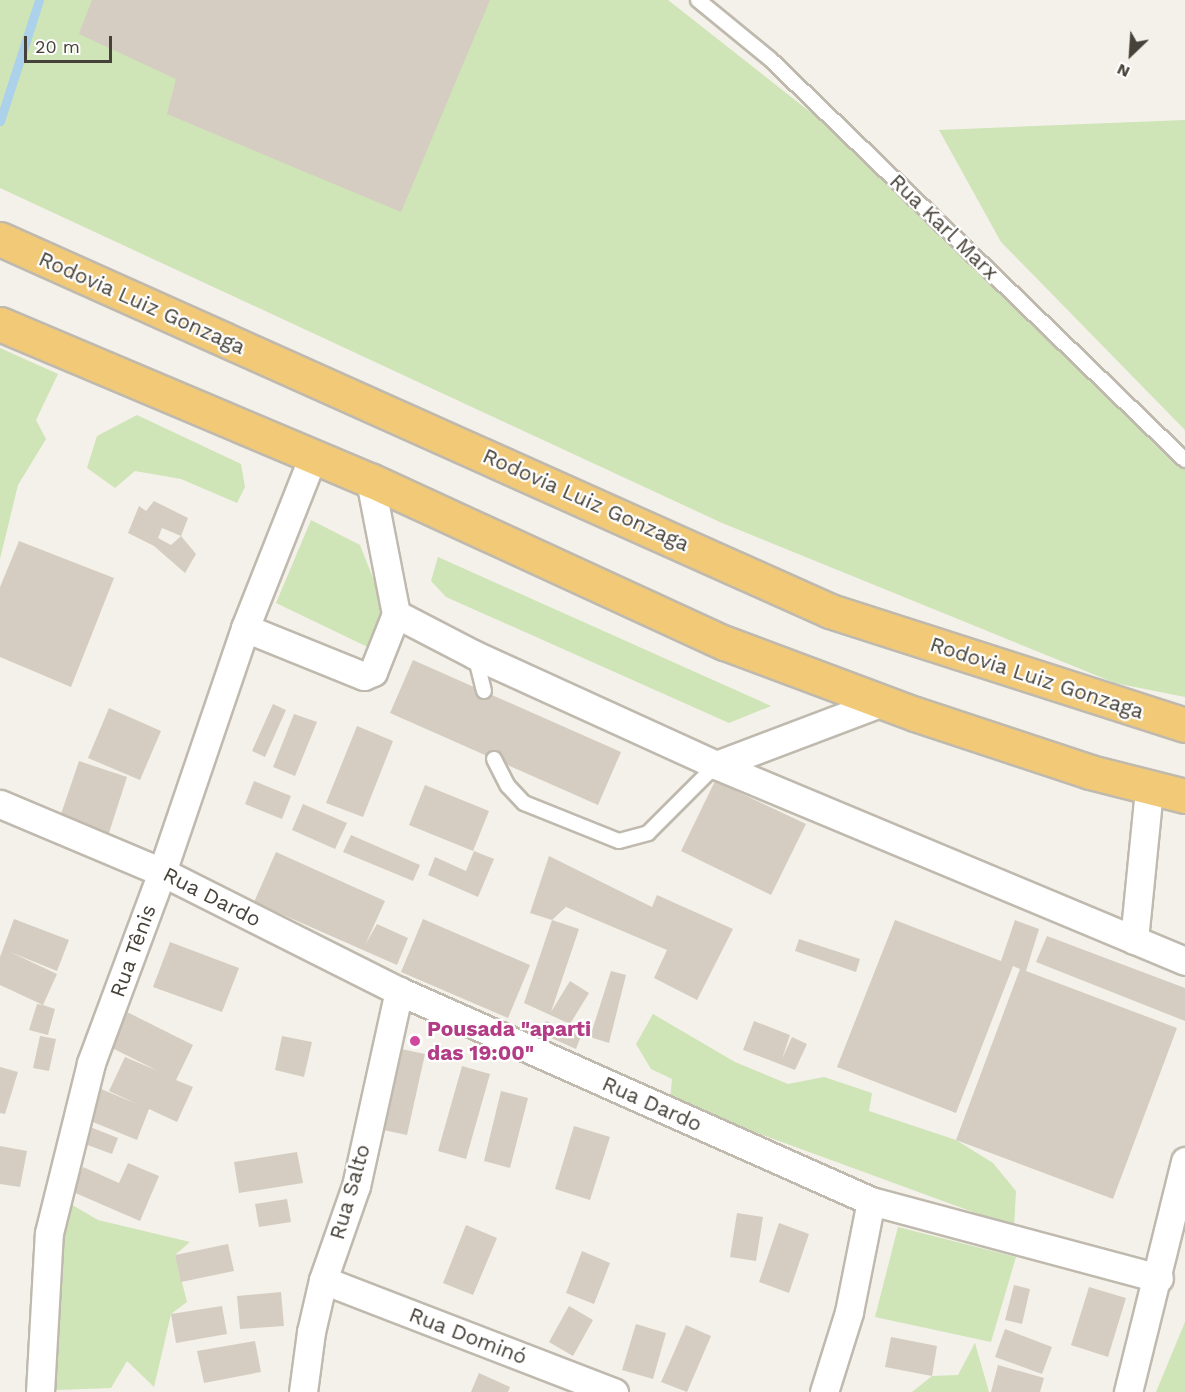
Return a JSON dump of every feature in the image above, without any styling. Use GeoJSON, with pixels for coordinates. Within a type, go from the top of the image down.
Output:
{"type":"FeatureCollection","features":[{"type":"Feature","properties":{"kind":"highway","name":"Rodovia Luiz Gonzaga"},"geometry":{"type":"LineString","coordinates":[[4,241],[830,611],[1185,724]]}},
{"type":"Feature","properties":{"kind":"highway"},"geometry":{"type":"LineString","coordinates":[[0,324],[370,480],[725,643],[880,703],[1149,789],[1185,796]]}},
{"type":"Feature","properties":{"kind":"street","name":"Rua Tênis"},"geometry":{"type":"LineString","coordinates":[[40,1392],[44,1290],[59,1183],[91,1064],[162,872],[245,628],[313,456]]}},
{"type":"Feature","properties":{"kind":"street"},"geometry":{"type":"LineString","coordinates":[[245,628],[364,676],[377,666],[396,614],[370,480]]}},
{"type":"Feature","properties":{"kind":"street"},"geometry":{"type":"LineString","coordinates":[[396,614],[475,655],[716,765],[1185,961]]}},
{"type":"Feature","properties":{"kind":"street"},"geometry":{"type":"LineString","coordinates":[[716,765],[880,703]]}},
{"type":"Feature","properties":{"kind":"street"},"geometry":{"type":"LineString","coordinates":[[1134,940],[1149,789]]}},
{"type":"Feature","properties":{"kind":"street","name":"Rua Dardo"},"geometry":{"type":"LineString","coordinates":[[0,804],[162,872],[399,991],[871,1201],[1159,1278]]}},
{"type":"Feature","properties":{"kind":"street","name":"Rua Salto"},"geometry":{"type":"LineString","coordinates":[[303,1392],[311,1332],[323,1280],[356,1186],[399,991]]}},
{"type":"Feature","properties":{"kind":"street"},"geometry":{"type":"LineString","coordinates":[[1128,1392],[1159,1278],[1185,1161]]}},
{"type":"Feature","properties":{"kind":"street"},"geometry":{"type":"LineString","coordinates":[[824,1392],[849,1312],[871,1201]]}},
{"type":"Feature","properties":{"kind":"street","name":"Rua Dominó"},"geometry":{"type":"LineString","coordinates":[[323,1280],[614,1392]]}},
{"type":"Feature","properties":{"kind":"lane","name":"Rua Karl Marx"},"geometry":{"type":"LineString","coordinates":[[698,0],[770,59],[1185,460]]}},
{"type":"Feature","properties":{"kind":"lane"},"geometry":{"type":"LineString","coordinates":[[475,655],[484,691]]}},
{"type":"Feature","properties":{"kind":"lane"},"geometry":{"type":"LineString","coordinates":[[494,759],[508,786],[524,803],[619,841],[648,833],[716,765]]}},
{"type":"Feature","properties":{"kind":"green space"},"geometry":{"type":"Polygon","coordinates":[[[0,0],[668,0],[889,174],[1185,448],[1185,697],[1115,683],[722,523],[0,188],[0,0]]]}},
{"type":"Feature","properties":{"kind":"green space"},"geometry":{"type":"Polygon","coordinates":[[[1185,120],[1185,430],[1001,242],[939,130],[1185,120]]]}},
{"type":"Feature","properties":{"kind":"green space"},"geometry":{"type":"Polygon","coordinates":[[[0,348],[58,374],[36,420],[46,439],[18,485],[0,559],[0,348]]]}},
{"type":"Feature","properties":{"kind":"green space"},"geometry":{"type":"Polygon","coordinates":[[[137,415],[241,464],[245,487],[237,503],[181,479],[135,471],[115,488],[87,468],[97,436],[137,415]]]}},
{"type":"Feature","properties":{"kind":"green space"},"geometry":{"type":"Polygon","coordinates":[[[311,520],[360,545],[389,619],[376,651],[276,603],[311,520]]]}},
{"type":"Feature","properties":{"kind":"green space"},"geometry":{"type":"Polygon","coordinates":[[[438,557],[771,706],[729,723],[446,597],[431,581],[438,557]]]}},
{"type":"Feature","properties":{"kind":"green space"},"geometry":{"type":"Polygon","coordinates":[[[653,1014],[735,1062],[788,1084],[824,1077],[872,1093],[869,1111],[956,1140],[993,1163],[1016,1191],[1014,1227],[670,1101],[672,1079],[651,1069],[636,1044],[653,1014]]]}},
{"type":"Feature","properties":{"kind":"green space"},"geometry":{"type":"Polygon","coordinates":[[[67,1202],[98,1220],[190,1242],[175,1255],[187,1302],[171,1314],[154,1387],[127,1361],[111,1388],[56,1390],[53,1315],[67,1202]]]}},
{"type":"Feature","properties":{"kind":"green space"},"geometry":{"type":"Polygon","coordinates":[[[898,1227],[1016,1257],[991,1342],[875,1317],[898,1227]]]}},
{"type":"Feature","properties":{"kind":"green space"},"geometry":{"type":"Polygon","coordinates":[[[1185,1322],[1185,1392],[1156,1392],[1185,1322]]]}},
{"type":"Feature","properties":{"kind":"green space"},"geometry":{"type":"Polygon","coordinates":[[[975,1343],[989,1392],[912,1392],[932,1376],[958,1375],[975,1343]]]}},
{"type":"Feature","properties":{"kind":"building"},"geometry":{"type":"Polygon","coordinates":[[[92,0],[490,0],[401,212],[167,114],[176,79],[79,34],[92,0]]]}},
{"type":"Feature","properties":{"kind":"building"},"geometry":{"type":"Polygon","coordinates":[[[154,501],[188,518],[181,536],[196,554],[185,573],[154,546],[128,533],[139,506],[146,511],[154,501]],[[162,528],[158,538],[171,545],[181,536],[162,528]]]}},
{"type":"Feature","properties":{"kind":"building"},"geometry":{"type":"Polygon","coordinates":[[[19,541],[114,578],[71,687],[0,657],[0,587],[19,541]]]}},
{"type":"Feature","properties":{"kind":"building"},"geometry":{"type":"Polygon","coordinates":[[[413,660],[621,752],[598,805],[390,713],[413,660]]]}},
{"type":"Feature","properties":{"kind":"building"},"geometry":{"type":"Polygon","coordinates":[[[273,704],[286,710],[265,757],[252,751],[273,704]]]}},
{"type":"Feature","properties":{"kind":"building"},"geometry":{"type":"Polygon","coordinates":[[[109,708],[161,731],[140,780],[88,758],[109,708]]]}},
{"type":"Feature","properties":{"kind":"building"},"geometry":{"type":"Polygon","coordinates":[[[294,714],[317,722],[295,776],[273,767],[294,714]]]}},
{"type":"Feature","properties":{"kind":"building"},"geometry":{"type":"Polygon","coordinates":[[[357,726],[393,741],[363,817],[326,803],[357,726]]]}},
{"type":"Feature","properties":{"kind":"building"},"geometry":{"type":"Polygon","coordinates":[[[79,761],[127,777],[108,836],[59,820],[79,761]]]}},
{"type":"Feature","properties":{"kind":"building"},"geometry":{"type":"Polygon","coordinates":[[[254,781],[291,796],[282,819],[245,804],[254,781]]]}},
{"type":"Feature","properties":{"kind":"building"},"geometry":{"type":"Polygon","coordinates":[[[715,781],[806,824],[771,895],[681,851],[715,781]]]}},
{"type":"Feature","properties":{"kind":"building"},"geometry":{"type":"Polygon","coordinates":[[[425,785],[489,811],[473,851],[409,825],[425,785]]]}},
{"type":"Feature","properties":{"kind":"building"},"geometry":{"type":"Polygon","coordinates":[[[303,804],[347,823],[335,849],[292,830],[303,804]]]}},
{"type":"Feature","properties":{"kind":"building"},"geometry":{"type":"Polygon","coordinates":[[[351,835],[420,865],[413,881],[343,852],[351,835]]]}},
{"type":"Feature","properties":{"kind":"building"},"geometry":{"type":"Polygon","coordinates":[[[474,851],[494,859],[478,897],[428,875],[435,857],[466,871],[474,851]]]}},
{"type":"Feature","properties":{"kind":"building"},"geometry":{"type":"Polygon","coordinates":[[[276,852],[385,901],[365,945],[377,924],[408,938],[397,965],[254,902],[276,852]]]}},
{"type":"Feature","properties":{"kind":"building"},"geometry":{"type":"Polygon","coordinates":[[[549,856],[652,907],[657,895],[733,929],[697,1000],[654,978],[667,950],[566,907],[552,920],[530,913],[549,856]]]}},
{"type":"Feature","properties":{"kind":"building"},"geometry":{"type":"Polygon","coordinates":[[[14,919],[69,940],[57,971],[10,952],[57,974],[43,1005],[0,985],[0,957],[14,919]]]}},
{"type":"Feature","properties":{"kind":"building"},"geometry":{"type":"Polygon","coordinates":[[[423,919],[530,965],[508,1018],[401,972],[423,919]]]}},
{"type":"Feature","properties":{"kind":"building"},"geometry":{"type":"Polygon","coordinates":[[[552,920],[579,929],[551,1012],[570,981],[589,993],[570,1024],[524,1003],[552,920]]]}},
{"type":"Feature","properties":{"kind":"building"},"geometry":{"type":"Polygon","coordinates":[[[895,920],[1001,961],[1015,920],[1039,929],[1026,971],[1177,1028],[1113,1199],[956,1140],[1020,969],[1013,966],[956,1113],[837,1067],[895,920]]]}},
{"type":"Feature","properties":{"kind":"building"},"geometry":{"type":"Polygon","coordinates":[[[1047,936],[1185,988],[1185,1021],[1036,962],[1047,936]]]}},
{"type":"Feature","properties":{"kind":"building"},"geometry":{"type":"Polygon","coordinates":[[[799,939],[860,959],[856,972],[795,951],[799,939]]]}},
{"type":"Feature","properties":{"kind":"building"},"geometry":{"type":"Polygon","coordinates":[[[170,942],[239,968],[222,1012],[153,987],[170,942]]]}},
{"type":"Feature","properties":{"kind":"building"},"geometry":{"type":"Polygon","coordinates":[[[611,971],[626,975],[609,1043],[590,1037],[611,971]]]}},
{"type":"Feature","properties":{"kind":"building"},"geometry":{"type":"Polygon","coordinates":[[[37,1004],[55,1009],[48,1035],[29,1030],[37,1004]]]}},
{"type":"Feature","properties":{"kind":"building"},"geometry":{"type":"Polygon","coordinates":[[[123,1010],[193,1045],[176,1080],[193,1087],[177,1122],[149,1109],[137,1140],[88,1120],[101,1089],[137,1104],[109,1091],[125,1057],[158,1071],[106,1045],[123,1010]]]}},
{"type":"Feature","properties":{"kind":"building"},"geometry":{"type":"Polygon","coordinates":[[[546,1021],[581,1036],[576,1049],[540,1033],[546,1021]]]}},
{"type":"Feature","properties":{"kind":"building"},"geometry":{"type":"Polygon","coordinates":[[[754,1021],[790,1035],[782,1059],[792,1037],[807,1044],[795,1070],[743,1050],[754,1021]]]}},
{"type":"Feature","properties":{"kind":"building"},"geometry":{"type":"Polygon","coordinates":[[[40,1036],[56,1039],[49,1071],[33,1068],[40,1036]]]}},
{"type":"Feature","properties":{"kind":"building"},"geometry":{"type":"Polygon","coordinates":[[[282,1036],[312,1042],[304,1077],[275,1070],[282,1036]]]}},
{"type":"Feature","properties":{"kind":"building"},"geometry":{"type":"Polygon","coordinates":[[[387,1046],[425,1054],[407,1135],[369,1127],[387,1046]]]}},
{"type":"Feature","properties":{"kind":"building"},"geometry":{"type":"Polygon","coordinates":[[[462,1066],[490,1074],[466,1159],[438,1151],[462,1066]]]}},
{"type":"Feature","properties":{"kind":"building"},"geometry":{"type":"Polygon","coordinates":[[[0,1067],[18,1072],[5,1114],[0,1113],[0,1067]]]}},
{"type":"Feature","properties":{"kind":"building"},"geometry":{"type":"Polygon","coordinates":[[[501,1091],[528,1098],[510,1168],[484,1161],[501,1091]]]}},
{"type":"Feature","properties":{"kind":"building"},"geometry":{"type":"Polygon","coordinates":[[[80,1123],[118,1138],[112,1154],[74,1140],[80,1123]]]}},
{"type":"Feature","properties":{"kind":"building"},"geometry":{"type":"Polygon","coordinates":[[[574,1126],[610,1137],[590,1200],[555,1189],[574,1126]]]}},
{"type":"Feature","properties":{"kind":"building"},"geometry":{"type":"Polygon","coordinates":[[[0,1146],[27,1151],[20,1187],[0,1184],[0,1146]]]}},
{"type":"Feature","properties":{"kind":"building"},"geometry":{"type":"Polygon","coordinates":[[[297,1152],[303,1183],[239,1193],[234,1162],[297,1152]]]}},
{"type":"Feature","properties":{"kind":"building"},"geometry":{"type":"Polygon","coordinates":[[[128,1163],[159,1176],[140,1221],[73,1192],[83,1167],[119,1183],[128,1163]]]}},
{"type":"Feature","properties":{"kind":"building"},"geometry":{"type":"Polygon","coordinates":[[[287,1199],[291,1222],[259,1227],[255,1204],[287,1199]]]}},
{"type":"Feature","properties":{"kind":"building"},"geometry":{"type":"Polygon","coordinates":[[[737,1213],[763,1217],[756,1261],[730,1257],[737,1213]]]}},
{"type":"Feature","properties":{"kind":"building"},"geometry":{"type":"Polygon","coordinates":[[[779,1223],[809,1234],[789,1293],[759,1282],[779,1223]]]}},
{"type":"Feature","properties":{"kind":"building"},"geometry":{"type":"Polygon","coordinates":[[[466,1225],[497,1238],[473,1295],[443,1283],[466,1225]]]}},
{"type":"Feature","properties":{"kind":"building"},"geometry":{"type":"Polygon","coordinates":[[[228,1244],[234,1271],[181,1282],[175,1255],[228,1244]]]}},
{"type":"Feature","properties":{"kind":"building"},"geometry":{"type":"Polygon","coordinates":[[[582,1251],[610,1263],[594,1304],[566,1293],[582,1251]]]}},
{"type":"Feature","properties":{"kind":"building"},"geometry":{"type":"Polygon","coordinates":[[[1014,1285],[1030,1289],[1022,1324],[1005,1320],[1014,1285]]]}},
{"type":"Feature","properties":{"kind":"building"},"geometry":{"type":"Polygon","coordinates":[[[1089,1287],[1126,1298],[1108,1357],[1071,1345],[1089,1287]]]}},
{"type":"Feature","properties":{"kind":"building"},"geometry":{"type":"Polygon","coordinates":[[[281,1292],[284,1326],[240,1329],[237,1296],[281,1292]]]}},
{"type":"Feature","properties":{"kind":"building"},"geometry":{"type":"Polygon","coordinates":[[[222,1306],[227,1334],[176,1343],[171,1314],[222,1306]]]}},
{"type":"Feature","properties":{"kind":"building"},"geometry":{"type":"Polygon","coordinates":[[[569,1306],[593,1320],[573,1356],[549,1342],[569,1306]]]}},
{"type":"Feature","properties":{"kind":"building"},"geometry":{"type":"Polygon","coordinates":[[[636,1324],[666,1333],[653,1379],[622,1370],[636,1324]]]}},
{"type":"Feature","properties":{"kind":"building"},"geometry":{"type":"Polygon","coordinates":[[[686,1325],[711,1336],[687,1392],[661,1382],[686,1325]]]}},
{"type":"Feature","properties":{"kind":"building"},"geometry":{"type":"Polygon","coordinates":[[[1005,1329],[1052,1347],[1042,1374],[995,1357],[1005,1329]]]}},
{"type":"Feature","properties":{"kind":"building"},"geometry":{"type":"Polygon","coordinates":[[[891,1337],[937,1346],[932,1376],[885,1367],[891,1337]]]}},
{"type":"Feature","properties":{"kind":"building"},"geometry":{"type":"Polygon","coordinates":[[[255,1341],[261,1372],[204,1383],[197,1351],[255,1341]]]}},
{"type":"Feature","properties":{"kind":"building"},"geometry":{"type":"Polygon","coordinates":[[[998,1365],[1044,1378],[1040,1392],[991,1392],[998,1365]]]}},
{"type":"Feature","properties":{"kind":"building"},"geometry":{"type":"Polygon","coordinates":[[[479,1373],[510,1387],[508,1392],[471,1392],[479,1373]]]}},
{"type":"Feature","properties":{"kind":"waterway"},"geometry":{"type":"LineString","coordinates":[[0,121],[39,0]]}},
{"type":"Feature","properties":{"kind":"place","name":"Pousada \"aparti das 19:00\""},"geometry":{"type":"Point","coordinates":[415,1041]}}]}
